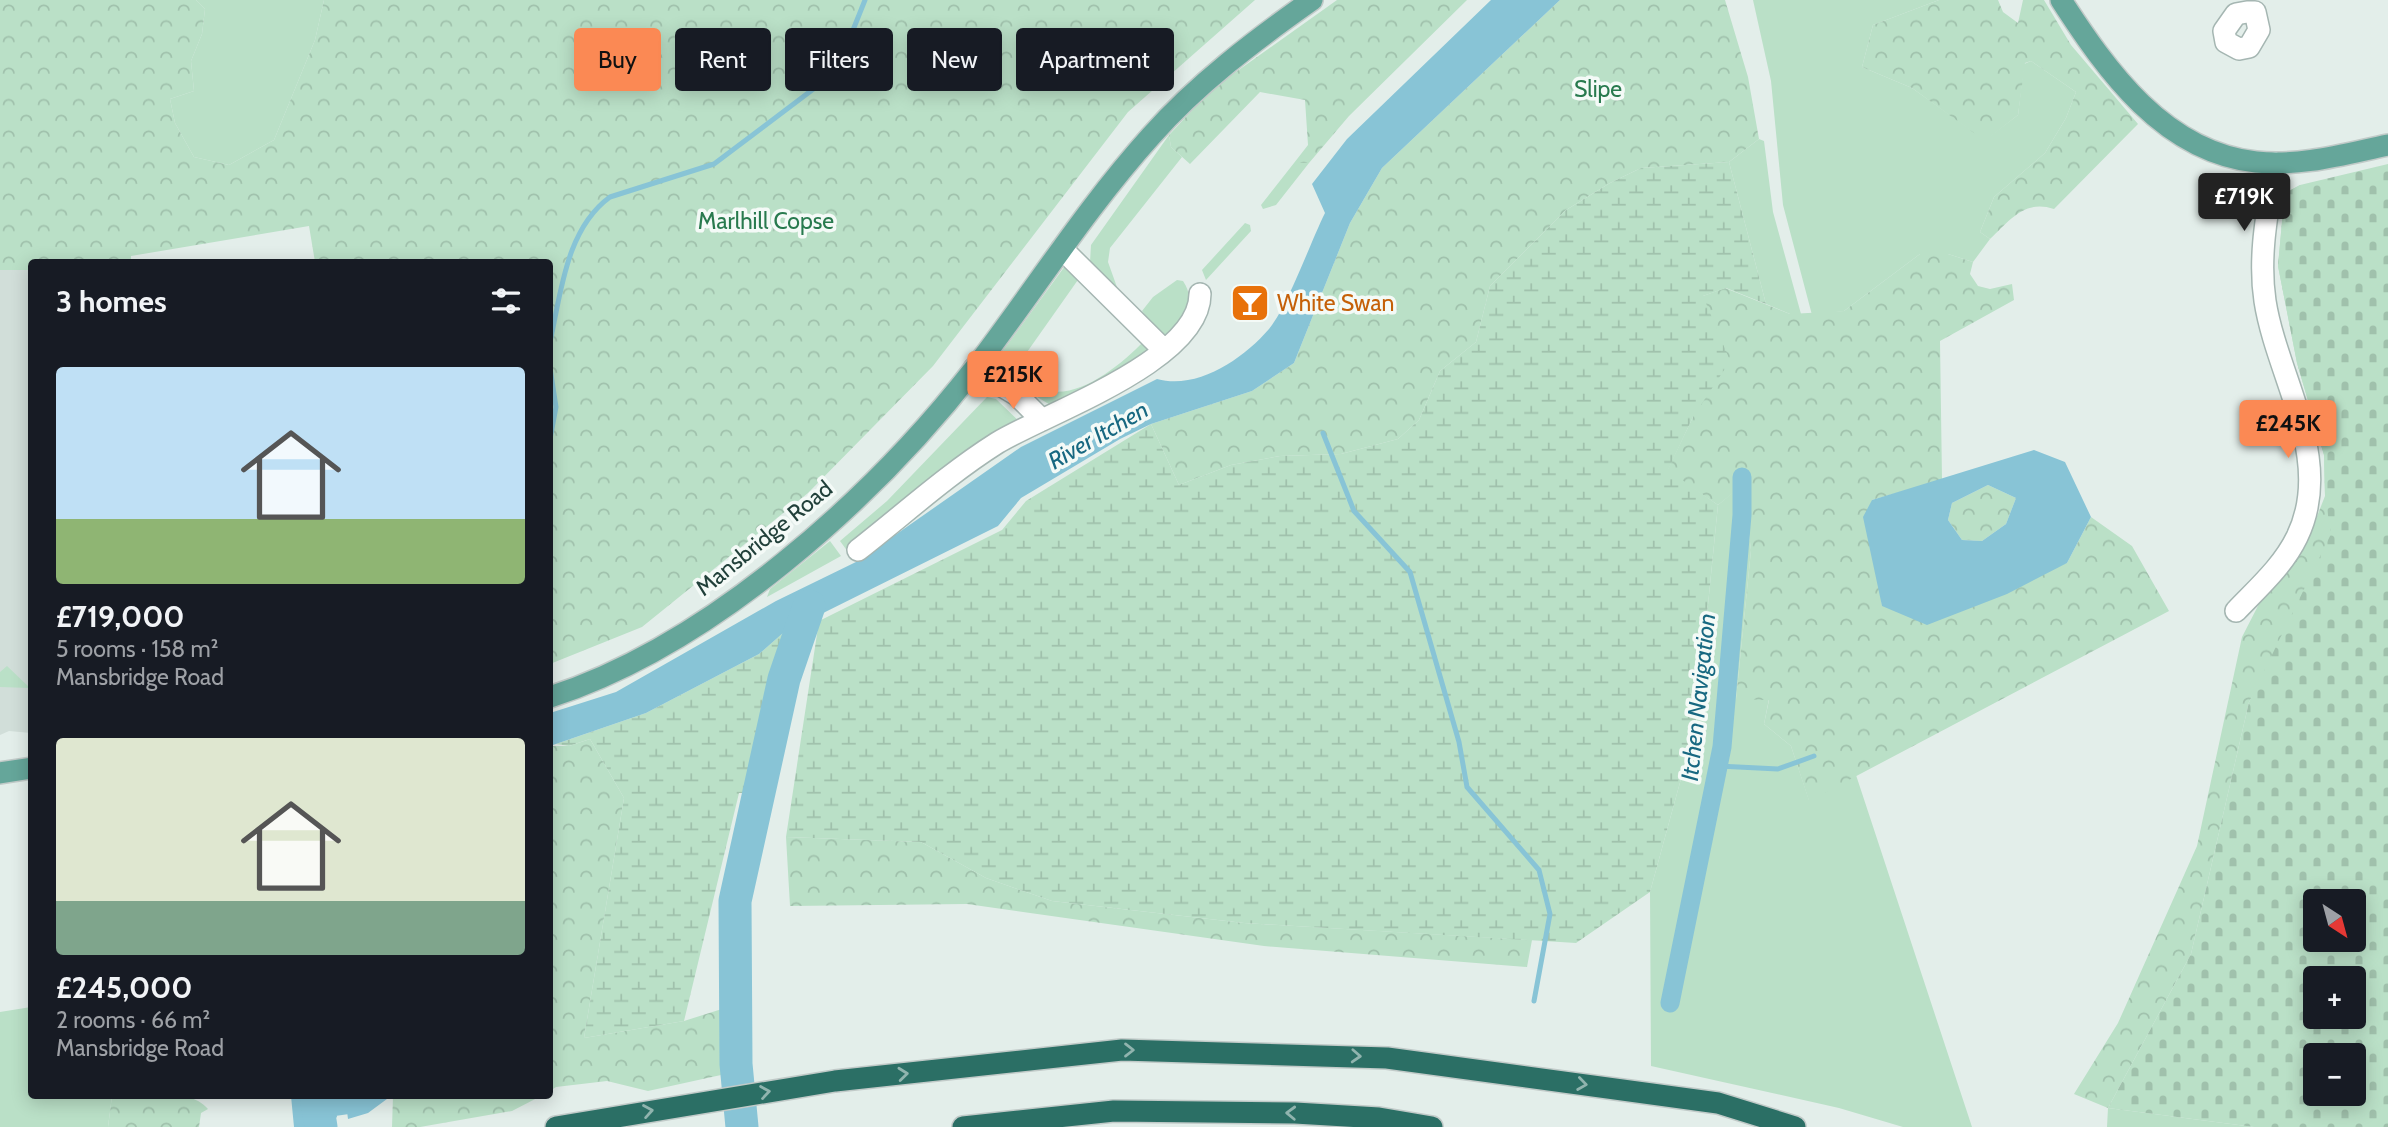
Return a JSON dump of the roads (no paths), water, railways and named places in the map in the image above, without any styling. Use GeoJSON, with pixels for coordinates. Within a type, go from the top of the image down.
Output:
{"type":"FeatureCollection","features":[{"type":"Feature","properties":{"kind":"highway"},"geometry":{"type":"LineString","coordinates":[[556,1127],[835,1081],[1122,1050],[1387,1058],[1718,1103],[1795,1127]]}},
{"type":"Feature","properties":{"kind":"highway"},"geometry":{"type":"LineString","coordinates":[[963,1127],[1114,1111],[1295,1113],[1379,1118],[1432,1127]]}},
{"type":"Feature","properties":{"kind":"main road","name":"Mansbridge Road"},"geometry":{"type":"LineString","coordinates":[[553,696],[617,670],[672,642],[778,565],[856,498],[922,429],[974,369],[1112,181],[1193,92],[1312,0]]}},
{"type":"Feature","properties":{"kind":"main road"},"geometry":{"type":"LineString","coordinates":[[2062,0],[2118,81],[2159,120],[2185,137],[2222,153],[2254,162],[2275,163],[2308,161],[2388,145]]}},
{"type":"Feature","properties":{"kind":"main road"},"geometry":{"type":"LineString","coordinates":[[0,773],[28,769]]}},
{"type":"Feature","properties":{"kind":"street"},"geometry":{"type":"LineString","coordinates":[[2236,611],[2279,565],[2297,537],[2307,506],[2310,478],[2308,448],[2265,303],[2262,258],[2275,163]]}},
{"type":"Feature","properties":{"kind":"street"},"geometry":{"type":"LineString","coordinates":[[1062,249],[1164,350]]}},
{"type":"Feature","properties":{"kind":"street"},"geometry":{"type":"LineString","coordinates":[[858,550],[964,466],[998,443],[1100,393],[1164,350],[1196,315],[1200,294]]}},
{"type":"Feature","properties":{"kind":"street"},"geometry":{"type":"LineString","coordinates":[[974,369],[1017,395],[1042,420]]}},
{"type":"Feature","properties":{"kind":"water"},"geometry":{"type":"Polygon","coordinates":[[[1491,0],[1560,0],[1382,168],[1350,223],[1294,363],[1252,391],[1151,424],[1120,439],[1021,498],[998,526],[783,633],[759,654],[646,713],[553,745],[553,712],[616,692],[776,601],[858,561],[1021,447],[1157,379],[1188,380],[1204,376],[1233,361],[1269,329],[1291,290],[1325,213],[1312,184],[1347,139],[1491,0]]]}},
{"type":"Feature","properties":{"kind":"water"},"geometry":{"type":"Polygon","coordinates":[[[2034,450],[2065,462],[2091,517],[2067,563],[2007,594],[1927,625],[1882,606],[1863,517],[1872,500],[2034,450]],[[1988,485],[1952,503],[1948,520],[1962,540],[1982,541],[2006,524],[2016,498],[1988,485]]]}},
{"type":"Feature","properties":{"kind":"water"},"geometry":{"type":"Polygon","coordinates":[[[291,1099],[334,1099],[337,1117],[329,1123],[336,1127],[294,1127],[291,1099]]]}},
{"type":"Feature","properties":{"kind":"water"},"geometry":{"type":"Polygon","coordinates":[[[345,1099],[387,1099],[368,1113],[348,1119],[345,1099]]]}},
{"type":"Feature","properties":{"kind":"waterway"},"geometry":{"type":"LineString","coordinates":[[553,327],[568,263],[584,226],[595,210],[610,197],[714,164],[824,81],[841,60],[865,0]]}},
{"type":"Feature","properties":{"kind":"waterway"},"geometry":{"type":"LineString","coordinates":[[553,388],[556,407],[553,423]]}},
{"type":"Feature","properties":{"kind":"waterway"},"geometry":{"type":"LineString","coordinates":[[1323,433],[1354,511],[1410,572],[1459,742],[1467,787],[1539,870],[1550,914],[1534,1001]]}},
{"type":"Feature","properties":{"kind":"waterway","name":"Itchen Navigation"},"geometry":{"type":"LineString","coordinates":[[1670,1003],[1722,747],[1742,515],[1742,477]]}},
{"type":"Feature","properties":{"kind":"waterway"},"geometry":{"type":"LineString","coordinates":[[742,1127],[736,1064],[735,901],[784,679],[809,606]]}},
{"type":"Feature","properties":{"kind":"waterway"},"geometry":{"type":"LineString","coordinates":[[1718,766],[1778,769],[1814,756]]}},
{"type":"Feature","properties":{"kind":"waterway","name":"River Itchen"},"geometry":{"type":"LineString","coordinates":[[321,1127],[317,1102],[338,1099]]}},
{"type":"Feature","properties":{"kind":"place","name":"White Swan"},"geometry":{"type":"Point","coordinates":[1250,303]}},
{"type":"Feature","properties":{"kind":"park label","name":"Slipe"},"geometry":{"type":"Point","coordinates":[1598,89]}},
{"type":"Feature","properties":{"kind":"park label","name":"Marlhill Copse"},"geometry":{"type":"Point","coordinates":[766,221]}}]}
